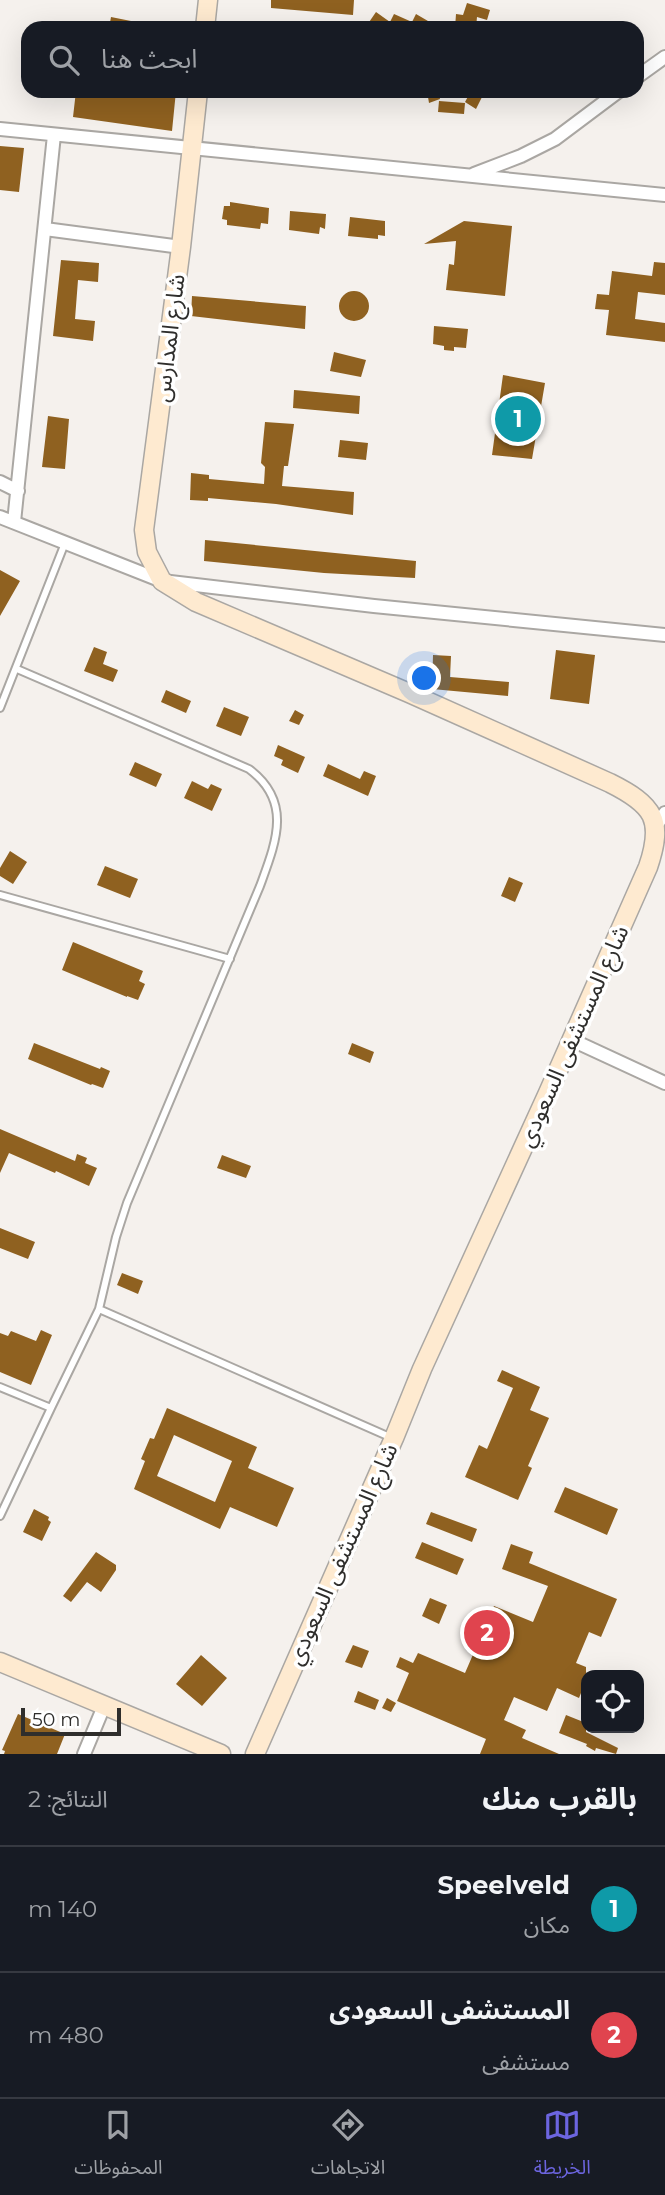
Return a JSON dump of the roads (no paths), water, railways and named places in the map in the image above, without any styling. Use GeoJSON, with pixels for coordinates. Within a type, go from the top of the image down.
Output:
{"type":"FeatureCollection","features":[{"type":"Feature","properties":{"kind":"street"},"geometry":{"type":"LineString","coordinates":[[206,21],[208,0]]}},
{"type":"Feature","properties":{"kind":"street"},"geometry":{"type":"LineString","coordinates":[[644,73],[665,57]]}},
{"type":"Feature","properties":{"kind":"street","name":"شارع المدارس"},"geometry":{"type":"LineString","coordinates":[[162,581],[147,552],[144,530],[197,98]]}},
{"type":"Feature","properties":{"kind":"street"},"geometry":{"type":"LineString","coordinates":[[470,176],[555,139],[610,98]]}},
{"type":"Feature","properties":{"kind":"street"},"geometry":{"type":"LineString","coordinates":[[0,129],[665,195]]}},
{"type":"Feature","properties":{"kind":"street"},"geometry":{"type":"LineString","coordinates":[[14,522],[54,135]]}},
{"type":"Feature","properties":{"kind":"street"},"geometry":{"type":"LineString","coordinates":[[45,229],[181,247]]}},
{"type":"Feature","properties":{"kind":"street"},"geometry":{"type":"LineString","coordinates":[[0,482],[18,491]]}},
{"type":"Feature","properties":{"kind":"street"},"geometry":{"type":"LineString","coordinates":[[0,517],[162,581],[374,606],[665,635]]}},
{"type":"Feature","properties":{"kind":"street","name":"شارع المستشفى السعودي"},"geometry":{"type":"LineString","coordinates":[[162,581],[178,593],[222,615],[409,693],[610,783],[630,793],[650,813],[663,817],[648,867],[422,1369],[255,1754]]}},
{"type":"Feature","properties":{"kind":"street"},"geometry":{"type":"LineString","coordinates":[[572,1040],[665,1083]]}},
{"type":"Feature","properties":{"kind":"street"},"geometry":{"type":"LineString","coordinates":[[0,1662],[221,1754]]}},
{"type":"Feature","properties":{"kind":"street"},"geometry":{"type":"LineString","coordinates":[[84,1754],[104,1706]]}},
{"type":"Feature","properties":{"kind":"lane"},"geometry":{"type":"LineString","coordinates":[[0,708],[65,543]]}},
{"type":"Feature","properties":{"kind":"lane"},"geometry":{"type":"LineString","coordinates":[[0,1516],[99,1309],[116,1237],[128,1203],[274,850],[277,828],[274,798],[264,780],[249,769],[17,669]]}},
{"type":"Feature","properties":{"kind":"lane"},"geometry":{"type":"LineString","coordinates":[[0,895],[230,959]]}},
{"type":"Feature","properties":{"kind":"lane"},"geometry":{"type":"LineString","coordinates":[[99,1309],[394,1438]]}},
{"type":"Feature","properties":{"kind":"lane"},"geometry":{"type":"LineString","coordinates":[[0,1387],[51,1408]]}},
{"type":"Feature","properties":{"kind":"place","name":"Speelveld"},"geometry":{"type":"Point","coordinates":[518,419]}},
{"type":"Feature","properties":{"kind":"place","name":"المستشفى السعودى"},"geometry":{"type":"Point","coordinates":[487,1633]}}]}
